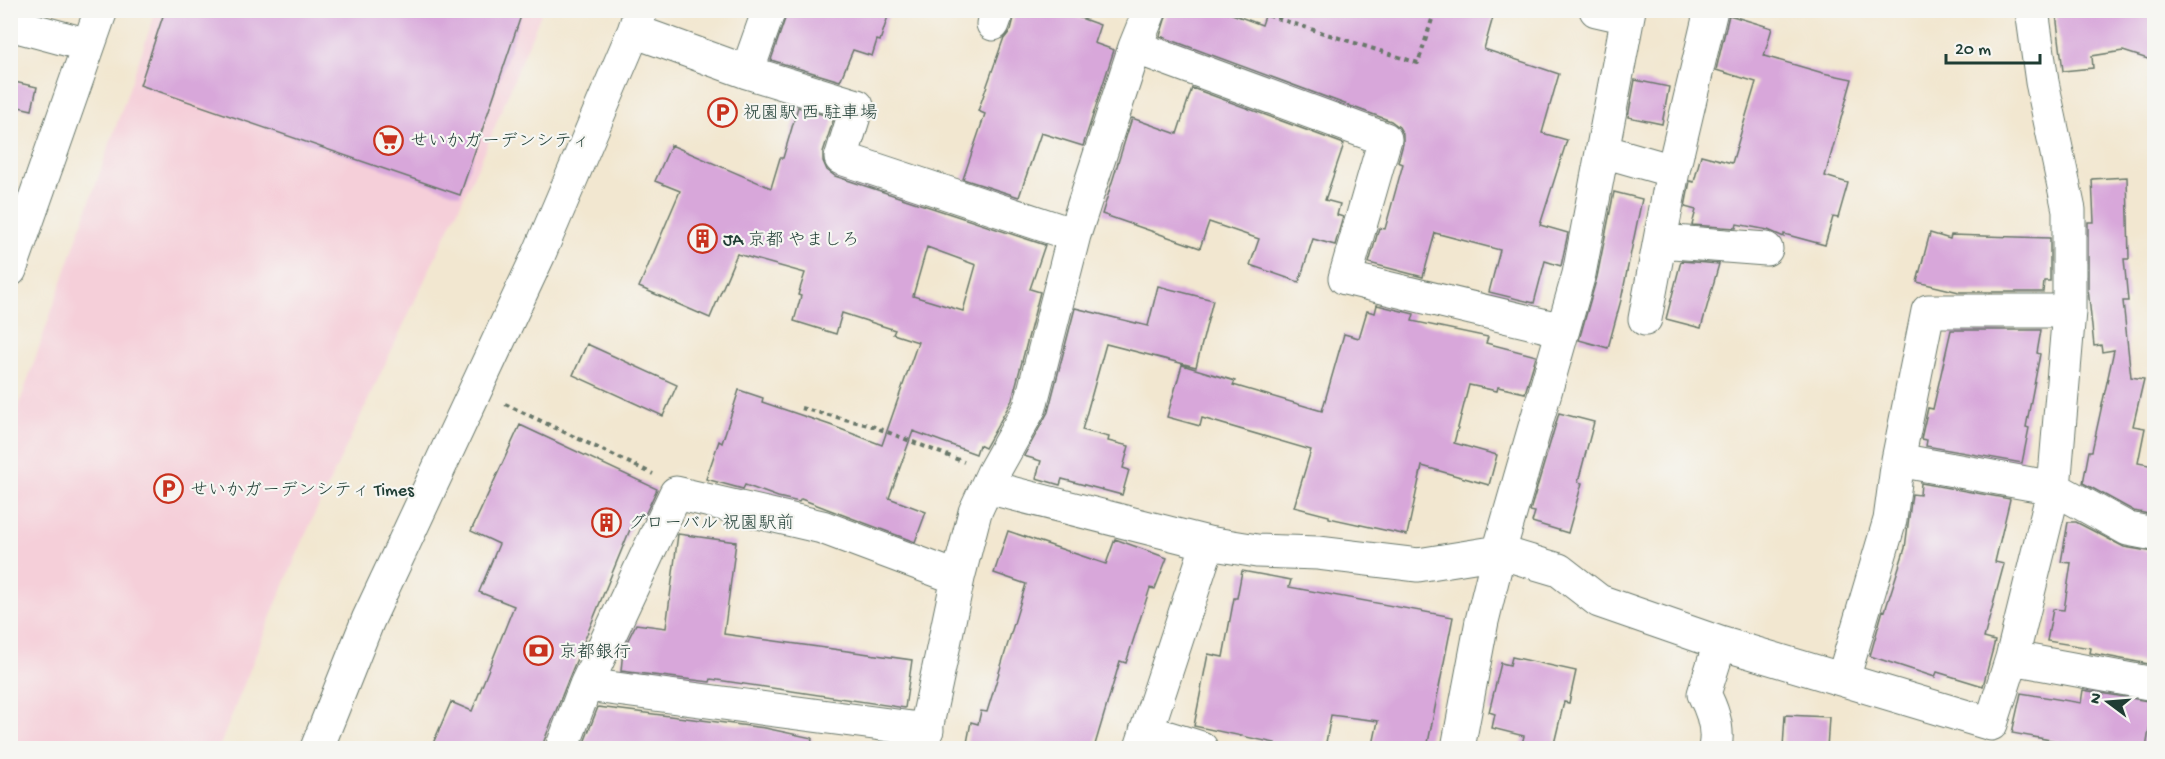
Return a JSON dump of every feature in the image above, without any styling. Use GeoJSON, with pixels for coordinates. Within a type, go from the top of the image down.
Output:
{"type":"FeatureCollection","features":[{"type":"Feature","properties":{"kind":"street"},"geometry":{"type":"LineString","coordinates":[[13,254],[101,10]]}},
{"type":"Feature","properties":{"kind":"street"},"geometry":{"type":"LineString","coordinates":[[747,72],[769,10]]}},
{"type":"Feature","properties":{"kind":"street"},"geometry":{"type":"LineString","coordinates":[[586,685],[925,739],[958,578],[975,512],[1030,407],[1074,236],[1135,47],[1150,10]]}},
{"type":"Feature","properties":{"kind":"street"},"geometry":{"type":"LineString","coordinates":[[1645,319],[1673,171],[1711,10]]}},
{"type":"Feature","properties":{"kind":"street"},"geometry":{"type":"LineString","coordinates":[[990,480],[1208,543],[1257,551],[1318,553],[1418,565],[1499,552],[1559,570],[1599,601],[1720,643],[1991,724],[2012,658],[2054,488],[2069,311],[2069,210],[2042,82],[2032,10]]}},
{"type":"Feature","properties":{"kind":"street"},"geometry":{"type":"LineString","coordinates":[[1458,748],[1482,621],[1499,552],[1579,274],[1603,151],[1617,13]]}},
{"type":"Feature","properties":{"kind":"street"},"geometry":{"type":"LineString","coordinates":[[317,748],[368,620],[543,243],[637,21],[747,72],[857,106],[841,158],[1074,236]]}},
{"type":"Feature","properties":{"kind":"street"},"geometry":{"type":"LineString","coordinates":[[10,24],[88,45]]}},
{"type":"Feature","properties":{"kind":"street"},"geometry":{"type":"LineString","coordinates":[[1135,47],[1385,139],[1345,278],[1563,330]]}},
{"type":"Feature","properties":{"kind":"street"},"geometry":{"type":"LineString","coordinates":[[1603,151],[1673,171]]}},
{"type":"Feature","properties":{"kind":"street"},"geometry":{"type":"LineString","coordinates":[[1660,241],[1766,249]]}},
{"type":"Feature","properties":{"kind":"street"},"geometry":{"type":"LineString","coordinates":[[1844,679],[1890,520],[1898,460],[1928,311],[2069,311]]}},
{"type":"Feature","properties":{"kind":"street"},"geometry":{"type":"LineString","coordinates":[[1898,460],[2054,488],[2128,529],[2154,534]]}},
{"type":"Feature","properties":{"kind":"street"},"geometry":{"type":"LineString","coordinates":[[562,748],[586,685],[676,493],[822,527],[958,578]]}},
{"type":"Feature","properties":{"kind":"street"},"geometry":{"type":"LineString","coordinates":[[1201,748],[1143,740],[1208,543]]}},
{"type":"Feature","properties":{"kind":"street"},"geometry":{"type":"LineString","coordinates":[[1715,748],[1716,728],[1712,710],[1704,694],[1720,643]]}},
{"type":"Feature","properties":{"kind":"street"},"geometry":{"type":"LineString","coordinates":[[2012,658],[2154,684]]}},
{"type":"Feature","properties":{"kind":"path"},"geometry":{"type":"LineString","coordinates":[[1251,10],[1418,63],[1435,10]]}},
{"type":"Feature","properties":{"kind":"path"},"geometry":{"type":"LineString","coordinates":[[475,389],[610,455],[666,479],[676,493]]}},
{"type":"Feature","properties":{"kind":"path"},"geometry":{"type":"LineString","coordinates":[[801,408],[872,426],[990,480]]}},
{"type":"Feature","properties":{"kind":"shaded area","name":"せいかガーデンシティ Times"},"geometry":{"type":"Polygon","coordinates":[[[156,11],[542,11],[482,158],[315,513],[275,606],[219,748],[11,748],[11,428],[156,11]]]}},
{"type":"Feature","properties":{"kind":"building","name":"せいかガーデンシティ"},"geometry":{"type":"Polygon","coordinates":[[[165,10],[523,10],[460,195],[140,85],[165,10]]]}},
{"type":"Feature","properties":{"kind":"building"},"geometry":{"type":"Polygon","coordinates":[[[788,10],[890,10],[880,41],[877,40],[872,56],[853,50],[840,81],[771,60],[788,10]]]}},
{"type":"Feature","properties":{"kind":"building"},"geometry":{"type":"Polygon","coordinates":[[[1016,10],[1058,10],[1100,25],[1094,43],[1114,50],[1083,146],[1041,133],[1019,197],[963,179],[985,114],[978,111],[1003,40],[1011,30],[1016,10]]]}},
{"type":"Feature","properties":{"kind":"building"},"geometry":{"type":"Polygon","coordinates":[[[1168,10],[1221,10],[1262,25],[1267,10],[1495,10],[1484,49],[1559,74],[1542,133],[1567,140],[1540,225],[1568,233],[1561,266],[1545,261],[1534,303],[1489,292],[1500,250],[1435,233],[1423,277],[1369,263],[1379,228],[1385,229],[1403,164],[1398,162],[1403,144],[1403,134],[1399,127],[1391,121],[1160,36],[1168,10]]]}},
{"type":"Feature","properties":{"kind":"building"},"geometry":{"type":"Polygon","coordinates":[[[2085,10],[2154,10],[2154,61],[2123,51],[2092,56],[2093,68],[2063,71],[2056,14],[2085,10]]]}},
{"type":"Feature","properties":{"kind":"building"},"geometry":{"type":"Polygon","coordinates":[[[1729,15],[1772,28],[1764,56],[1852,79],[1825,176],[1848,183],[1838,218],[1833,217],[1825,245],[1737,224],[1736,228],[1692,225],[1696,210],[1685,207],[1690,181],[1694,182],[1701,155],[1732,163],[1756,82],[1716,70],[1729,15]]]}},
{"type":"Feature","properties":{"kind":"building"},"geometry":{"type":"Polygon","coordinates":[[[1635,80],[1669,87],[1662,124],[1628,117],[1635,80]]]}},
{"type":"Feature","properties":{"kind":"building"},"geometry":{"type":"Polygon","coordinates":[[[10,81],[37,87],[32,110],[10,105],[10,81]]]}},
{"type":"Feature","properties":{"kind":"building"},"geometry":{"type":"Polygon","coordinates":[[[1192,88],[1344,144],[1325,200],[1340,204],[1337,215],[1343,217],[1335,245],[1313,239],[1299,282],[1250,265],[1259,239],[1209,222],[1200,248],[1102,214],[1132,118],[1177,134],[1192,88]]]}},
{"type":"Feature","properties":{"kind":"building"},"geometry":{"type":"Polygon","coordinates":[[[798,107],[834,118],[823,152],[823,161],[827,170],[835,176],[1045,245],[1030,289],[1040,292],[1012,400],[985,448],[979,445],[976,454],[913,431],[889,498],[926,512],[915,542],[801,499],[799,502],[745,485],[743,489],[706,479],[719,441],[722,443],[739,390],[763,398],[762,402],[882,445],[918,342],[893,334],[895,330],[842,313],[836,334],[794,321],[801,296],[798,295],[805,273],[737,254],[710,318],[639,287],[680,191],[655,181],[671,145],[771,188],[780,158],[783,158],[798,107]],[[927,247],[913,296],[963,311],[976,265],[927,247]]]}},
{"type":"Feature","properties":{"kind":"building"},"geometry":{"type":"Polygon","coordinates":[[[2127,177],[2129,259],[2124,259],[2128,301],[2123,301],[2131,377],[2144,379],[2133,426],[2145,428],[2138,463],[2154,466],[2154,515],[2134,511],[2083,483],[2114,350],[2102,352],[2101,345],[2094,346],[2088,288],[2088,222],[2094,222],[2092,179],[2127,177]]]}},
{"type":"Feature","properties":{"kind":"building"},"geometry":{"type":"Polygon","coordinates":[[[1614,192],[1642,199],[1621,300],[1608,348],[1579,340],[1597,277],[1614,192]]]}},
{"type":"Feature","properties":{"kind":"building"},"geometry":{"type":"Polygon","coordinates":[[[1930,233],[1950,239],[1951,235],[2050,238],[2050,281],[2044,281],[2043,292],[1959,292],[1917,282],[1930,233]]]}},
{"type":"Feature","properties":{"kind":"building"},"geometry":{"type":"Polygon","coordinates":[[[1681,261],[1719,264],[1701,328],[1666,319],[1681,261]]]}},
{"type":"Feature","properties":{"kind":"building"},"geometry":{"type":"Polygon","coordinates":[[[1158,286],[1213,300],[1196,367],[1106,344],[1082,430],[1109,437],[1108,441],[1129,446],[1123,468],[1129,470],[1122,495],[1062,479],[1060,485],[1036,478],[1041,461],[1024,456],[1048,412],[1075,308],[1148,326],[1158,286]]]}},
{"type":"Feature","properties":{"kind":"building"},"geometry":{"type":"Polygon","coordinates":[[[1377,305],[1414,314],[1412,321],[1488,337],[1486,343],[1536,356],[1525,393],[1498,387],[1497,391],[1469,385],[1454,443],[1497,455],[1489,485],[1422,466],[1407,535],[1329,518],[1329,516],[1294,507],[1311,450],[1202,418],[1200,426],[1167,417],[1182,365],[1235,381],[1233,385],[1322,411],[1344,334],[1359,338],[1367,311],[1375,313],[1377,305]]]}},
{"type":"Feature","properties":{"kind":"building"},"geometry":{"type":"Polygon","coordinates":[[[1951,330],[2041,330],[2037,353],[2040,354],[2026,427],[2029,428],[2022,463],[1926,446],[1927,440],[1921,439],[1928,408],[1933,409],[1951,330]]]}},
{"type":"Feature","properties":{"kind":"building"},"geometry":{"type":"Polygon","coordinates":[[[587,344],[677,385],[663,416],[573,375],[587,344]]]}},
{"type":"Feature","properties":{"kind":"building"},"geometry":{"type":"Polygon","coordinates":[[[1559,413],[1594,422],[1578,482],[1582,483],[1568,533],[1532,522],[1535,512],[1530,511],[1559,413]]]}},
{"type":"Feature","properties":{"kind":"building"},"geometry":{"type":"Polygon","coordinates":[[[520,425],[657,489],[644,517],[636,515],[544,741],[544,748],[431,748],[451,702],[472,711],[514,606],[479,592],[499,544],[471,531],[520,425]]]}},
{"type":"Feature","properties":{"kind":"building"},"geometry":{"type":"Polygon","coordinates":[[[1921,483],[2010,499],[1995,562],[2004,564],[1984,638],[1995,641],[1983,686],[1937,672],[1935,677],[1870,656],[1883,610],[1885,611],[1905,548],[1912,494],[1920,495],[1921,483]]]}},
{"type":"Feature","properties":{"kind":"building"},"geometry":{"type":"Polygon","coordinates":[[[2068,522],[2076,522],[2124,547],[2154,552],[2154,665],[2090,653],[2091,648],[2047,641],[2053,609],[2064,610],[2071,563],[2061,562],[2068,522]]]}},
{"type":"Feature","properties":{"kind":"building"},"geometry":{"type":"Polygon","coordinates":[[[1008,531],[1106,564],[1115,539],[1167,558],[1155,589],[1150,588],[1126,663],[1120,661],[1094,748],[966,748],[971,722],[978,724],[981,711],[987,712],[1026,584],[994,573],[1008,531]]]}},
{"type":"Feature","properties":{"kind":"building"},"geometry":{"type":"Polygon","coordinates":[[[678,534],[736,542],[724,634],[912,660],[905,708],[711,679],[710,682],[621,671],[623,650],[636,624],[666,628],[678,534]]]}},
{"type":"Feature","properties":{"kind":"building"},"geometry":{"type":"Polygon","coordinates":[[[1242,571],[1291,580],[1289,587],[1453,617],[1427,748],[1393,748],[1373,745],[1378,721],[1331,715],[1325,748],[1274,748],[1275,743],[1194,726],[1208,654],[1223,657],[1234,598],[1237,598],[1242,571]]]}},
{"type":"Feature","properties":{"kind":"building"},"geometry":{"type":"Polygon","coordinates":[[[1512,657],[1576,671],[1569,703],[1564,702],[1553,748],[1521,748],[1524,736],[1492,728],[1495,714],[1489,712],[1501,663],[1510,665],[1512,657]]]}},
{"type":"Feature","properties":{"kind":"building"},"geometry":{"type":"Polygon","coordinates":[[[2083,690],[2154,702],[2146,748],[2094,748],[2012,733],[2021,693],[2081,703],[2083,690]]]}},
{"type":"Feature","properties":{"kind":"building"},"geometry":{"type":"Polygon","coordinates":[[[598,707],[765,728],[812,738],[811,748],[582,748],[598,707]]]}},
{"type":"Feature","properties":{"kind":"building"},"geometry":{"type":"Polygon","coordinates":[[[1785,715],[1829,717],[1827,748],[1783,748],[1785,715]]]}},
{"type":"Feature","properties":{"kind":"place","name":"祝園駅 西 駐車場"},"geometry":{"type":"Point","coordinates":[722,112]}},
{"type":"Feature","properties":{"kind":"place","name":"せいかガーデンシティ"},"geometry":{"type":"Point","coordinates":[389,140]}},
{"type":"Feature","properties":{"kind":"place","name":"JA 京都 やましろ"},"geometry":{"type":"Point","coordinates":[702,239]}},
{"type":"Feature","properties":{"kind":"place","name":"せいかガーデンシティ Times"},"geometry":{"type":"Point","coordinates":[169,489]}},
{"type":"Feature","properties":{"kind":"place","name":"グローバル 祝園駅前"},"geometry":{"type":"Point","coordinates":[607,522]}},
{"type":"Feature","properties":{"kind":"place","name":"京都銀行"},"geometry":{"type":"Point","coordinates":[538,651]}}]}
